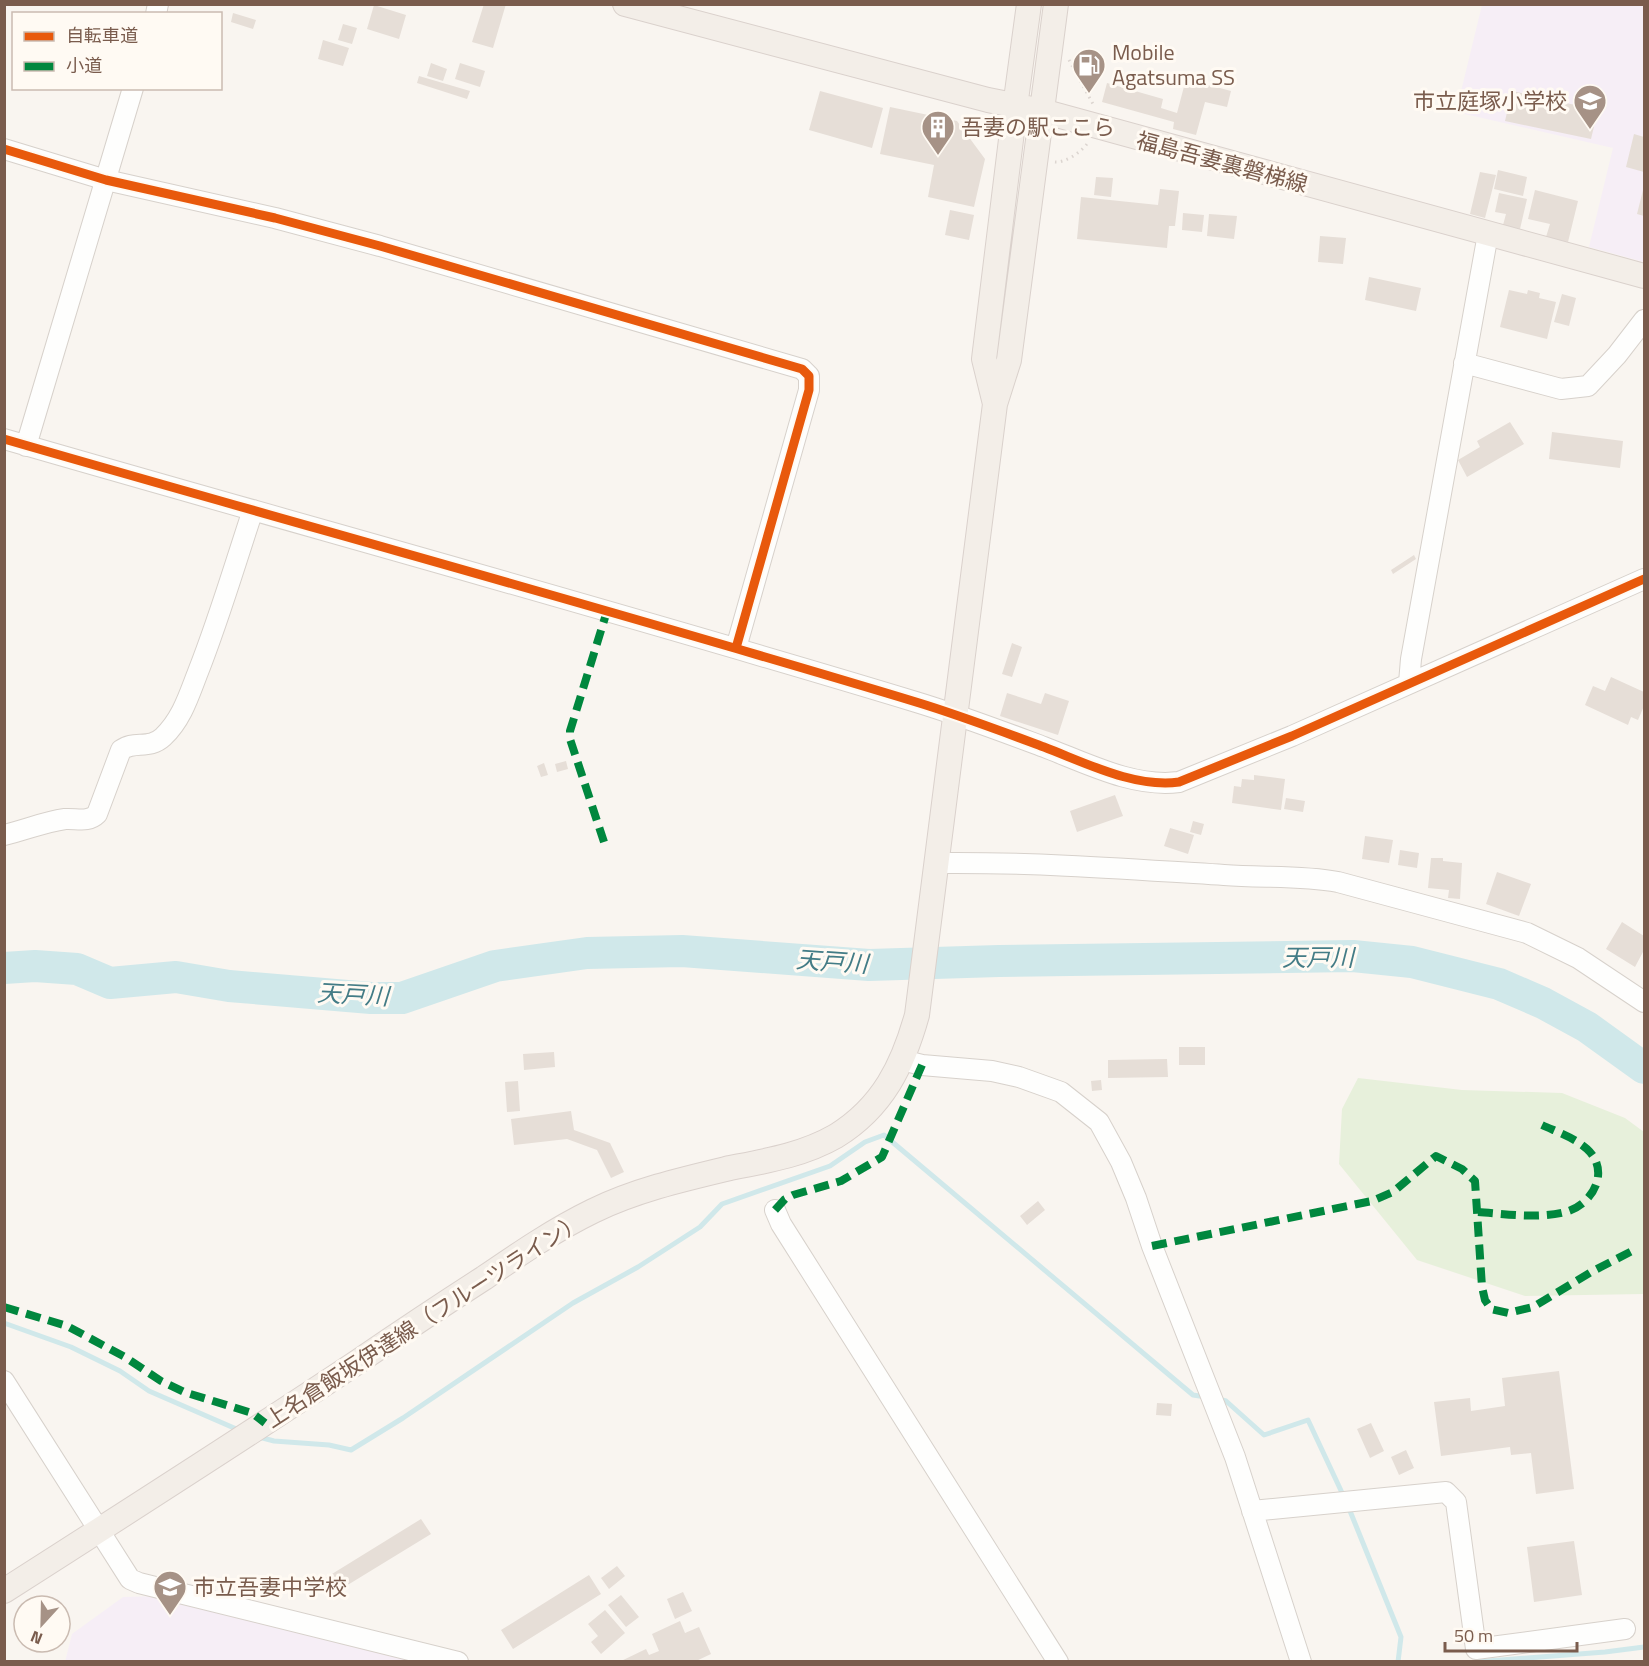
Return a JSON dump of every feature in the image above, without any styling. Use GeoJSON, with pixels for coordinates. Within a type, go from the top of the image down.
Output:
{"type":"FeatureCollection","features":[{"type":"Feature","properties":{"kind":"main road","name":"福島吾妻裏磐梯線"},"geometry":{"type":"LineString","coordinates":[[625,4],[1015,107],[1042,111],[1644,276]]}},
{"type":"Feature","properties":{"kind":"main road"},"geometry":{"type":"LineString","coordinates":[[995,404],[984,359],[1029,4]]}},
{"type":"Feature","properties":{"kind":"main road"},"geometry":{"type":"LineString","coordinates":[[936,873],[995,404],[1009,360],[1056,4]]}},
{"type":"Feature","properties":{"kind":"main road","name":"上名倉飯坂伊達線（フルーツライン）"},"geometry":{"type":"LineString","coordinates":[[4,1591],[223,1451],[505,1263],[568,1224],[594,1210],[676,1180],[795,1154],[836,1135],[870,1108],[894,1076],[907,1050],[917,1015],[936,873]]}},
{"type":"Feature","properties":{"kind":"street"},"geometry":{"type":"LineString","coordinates":[[26,446],[132,90]]}},
{"type":"Feature","properties":{"kind":"street"},"geometry":{"type":"LineString","coordinates":[[4,149],[106,180],[275,218],[380,246],[797,366],[806,372],[810,380],[809,390],[736,648]]}},
{"type":"Feature","properties":{"kind":"street"},"geometry":{"type":"LineString","coordinates":[[1409,683],[1411,659],[1488,234]]}},
{"type":"Feature","properties":{"kind":"street"},"geometry":{"type":"LineString","coordinates":[[1464,363],[1561,389],[1588,386],[1617,355],[1644,320]]}},
{"type":"Feature","properties":{"kind":"street"},"geometry":{"type":"LineString","coordinates":[[4,440],[736,648],[956,714],[1101,769],[1142,781],[1165,784],[1179,782],[1292,736],[1644,579]]}},
{"type":"Feature","properties":{"kind":"street"},"geometry":{"type":"LineString","coordinates":[[4,835],[66,819],[94,818],[121,750],[127,746],[149,745],[156,742],[178,719],[210,641],[254,510]]}},
{"type":"Feature","properties":{"kind":"street"},"geometry":{"type":"LineString","coordinates":[[936,873],[1110,866],[1329,881],[1527,933],[1578,958],[1644,1002]]}},
{"type":"Feature","properties":{"kind":"street"},"geometry":{"type":"LineString","coordinates":[[902,1060],[924,1065],[992,1071],[1019,1077],[1061,1092],[1099,1122],[1121,1162],[1136,1197],[1152,1246],[1235,1457],[1301,1662]]}},
{"type":"Feature","properties":{"kind":"street"},"geometry":{"type":"LineString","coordinates":[[775,1209],[781,1224],[1058,1662]]}},
{"type":"Feature","properties":{"kind":"street"},"geometry":{"type":"LineString","coordinates":[[4,1381],[128,1577],[139,1583],[430,1658],[458,1662]]}},
{"type":"Feature","properties":{"kind":"street"},"geometry":{"type":"LineString","coordinates":[[1252,1511],[1446,1492],[1456,1502],[1476,1649],[1625,1629]]}},
{"type":"Feature","properties":{"kind":"path"},"geometry":{"type":"LineString","coordinates":[[1067,57],[1096,111]]}},
{"type":"Feature","properties":{"kind":"path"},"geometry":{"type":"LineString","coordinates":[[1052,162],[1060,162],[1084,148],[1088,142]]}},
{"type":"Feature","properties":{"kind":"shaded area","name":"市立庭塚小学校"},"geometry":{"type":"Polygon","coordinates":[[[1482,5],[1644,5],[1644,262],[1589,247],[1613,148],[1456,112],[1482,5]]]}},
{"type":"Feature","properties":{"kind":"shaded area","name":"市立吾妻中学校"},"geometry":{"type":"Polygon","coordinates":[[[162,1596],[431,1662],[65,1662],[67,1654],[72,1654],[72,1634],[123,1597],[162,1596]]]}},
{"type":"Feature","properties":{"kind":"green space"},"geometry":{"type":"Polygon","coordinates":[[[1358,1078],[1462,1090],[1562,1093],[1625,1118],[1644,1132],[1644,1294],[1525,1296],[1417,1260],[1339,1164],[1342,1109],[1358,1078]]]}},
{"type":"Feature","properties":{"kind":"building"},"geometry":{"type":"Polygon","coordinates":[[[484,4],[506,4],[493,48],[472,42],[484,4]]]}},
{"type":"Feature","properties":{"kind":"building"},"geometry":{"type":"Polygon","coordinates":[[[374,5],[406,15],[399,39],[367,29],[374,5]]]}},
{"type":"Feature","properties":{"kind":"building"},"geometry":{"type":"Polygon","coordinates":[[[233,13],[256,20],[253,29],[231,22],[233,13]]]}},
{"type":"Feature","properties":{"kind":"building"},"geometry":{"type":"Polygon","coordinates":[[[343,24],[357,28],[352,44],[338,40],[343,24]]]}},
{"type":"Feature","properties":{"kind":"building"},"geometry":{"type":"Polygon","coordinates":[[[323,40],[349,48],[343,66],[318,59],[323,40]]]}},
{"type":"Feature","properties":{"kind":"building"},"geometry":{"type":"Polygon","coordinates":[[[431,63],[447,69],[443,81],[427,76],[431,63]]]}},
{"type":"Feature","properties":{"kind":"building"},"geometry":{"type":"Polygon","coordinates":[[[460,63],[485,71],[480,87],[455,79],[460,63]]]}},
{"type":"Feature","properties":{"kind":"building"},"geometry":{"type":"Polygon","coordinates":[[[419,76],[470,91],[467,99],[417,83],[419,76]]]}},
{"type":"Feature","properties":{"kind":"building"},"geometry":{"type":"Polygon","coordinates":[[[1186,79],[1231,91],[1227,107],[1205,102],[1196,135],[1173,129],[1174,122],[1102,102],[1107,83],[1163,99],[1161,108],[1177,113],[1186,79]]]}},
{"type":"Feature","properties":{"kind":"building"},"geometry":{"type":"Polygon","coordinates":[[[820,91],[883,108],[872,148],[809,130],[820,91]]]}},
{"type":"Feature","properties":{"kind":"building"},"geometry":{"type":"Polygon","coordinates":[[[1512,91],[1598,110],[1591,139],[1505,121],[1512,91]]]}},
{"type":"Feature","properties":{"kind":"building","name":"吾妻の駅ここら"},"geometry":{"type":"Polygon","coordinates":[[[890,107],[957,121],[985,159],[974,207],[928,197],[934,165],[880,154],[890,107]]]}},
{"type":"Feature","properties":{"kind":"building"},"geometry":{"type":"Polygon","coordinates":[[[1634,134],[1644,137],[1644,172],[1626,167],[1634,134]]]}},
{"type":"Feature","properties":{"kind":"building"},"geometry":{"type":"Polygon","coordinates":[[[1498,170],[1527,177],[1523,196],[1494,189],[1498,170]]]}},
{"type":"Feature","properties":{"kind":"building"},"geometry":{"type":"Polygon","coordinates":[[[1480,172],[1496,175],[1485,218],[1470,214],[1480,172]]]}},
{"type":"Feature","properties":{"kind":"building"},"geometry":{"type":"Polygon","coordinates":[[[1096,177],[1113,178],[1111,197],[1094,195],[1096,177]]]}},
{"type":"Feature","properties":{"kind":"building"},"geometry":{"type":"Polygon","coordinates":[[[1644,186],[1644,216],[1637,214],[1644,186]]]}},
{"type":"Feature","properties":{"kind":"building"},"geometry":{"type":"Polygon","coordinates":[[[1160,189],[1179,191],[1175,226],[1169,226],[1167,248],[1077,239],[1081,197],[1158,205],[1160,189]]]}},
{"type":"Feature","properties":{"kind":"building"},"geometry":{"type":"Polygon","coordinates":[[[1535,190],[1578,201],[1568,242],[1546,237],[1550,224],[1528,219],[1535,190]]]}},
{"type":"Feature","properties":{"kind":"building"},"geometry":{"type":"Polygon","coordinates":[[[1499,193],[1527,199],[1520,229],[1503,225],[1506,214],[1495,212],[1499,193]]]}},
{"type":"Feature","properties":{"kind":"building"},"geometry":{"type":"Polygon","coordinates":[[[950,210],[974,215],[969,240],[945,235],[950,210]]]}},
{"type":"Feature","properties":{"kind":"building"},"geometry":{"type":"Polygon","coordinates":[[[1183,213],[1204,215],[1202,232],[1182,230],[1183,213]]]}},
{"type":"Feature","properties":{"kind":"building"},"geometry":{"type":"Polygon","coordinates":[[[1209,214],[1237,216],[1234,239],[1207,236],[1209,214]]]}},
{"type":"Feature","properties":{"kind":"building"},"geometry":{"type":"Polygon","coordinates":[[[1320,236],[1346,238],[1343,264],[1318,262],[1320,236]]]}},
{"type":"Feature","properties":{"kind":"building"},"geometry":{"type":"Polygon","coordinates":[[[1369,277],[1421,288],[1416,311],[1365,300],[1369,277]]]}},
{"type":"Feature","properties":{"kind":"building"},"geometry":{"type":"Polygon","coordinates":[[[1509,290],[1527,294],[1528,290],[1540,293],[1539,298],[1556,302],[1547,339],[1500,327],[1509,290]]]}},
{"type":"Feature","properties":{"kind":"building"},"geometry":{"type":"Polygon","coordinates":[[[1562,294],[1576,298],[1569,326],[1554,322],[1562,294]]]}},
{"type":"Feature","properties":{"kind":"building"},"geometry":{"type":"Polygon","coordinates":[[[1510,422],[1524,444],[1467,477],[1458,460],[1480,447],[1477,441],[1510,422]]]}},
{"type":"Feature","properties":{"kind":"building"},"geometry":{"type":"Polygon","coordinates":[[[1552,432],[1623,441],[1620,468],[1549,459],[1552,432]]]}},
{"type":"Feature","properties":{"kind":"building"},"geometry":{"type":"Polygon","coordinates":[[[1414,555],[1416,559],[1393,574],[1391,570],[1414,555]]]}},
{"type":"Feature","properties":{"kind":"building"},"geometry":{"type":"Polygon","coordinates":[[[1012,643],[1022,647],[1012,677],[1002,674],[1012,643]]]}},
{"type":"Feature","properties":{"kind":"building"},"geometry":{"type":"Polygon","coordinates":[[[1611,677],[1644,692],[1644,706],[1638,720],[1631,717],[1628,725],[1585,705],[1593,686],[1605,691],[1611,677]]]}},
{"type":"Feature","properties":{"kind":"building"},"geometry":{"type":"Polygon","coordinates":[[[1007,693],[1041,704],[1045,693],[1069,701],[1058,735],[1000,716],[1007,693]]]}},
{"type":"Feature","properties":{"kind":"building"},"geometry":{"type":"Polygon","coordinates":[[[566,761],[568,769],[557,772],[555,764],[566,761]]]}},
{"type":"Feature","properties":{"kind":"building"},"geometry":{"type":"Polygon","coordinates":[[[544,763],[548,775],[541,777],[537,766],[544,763]]]}},
{"type":"Feature","properties":{"kind":"building"},"geometry":{"type":"Polygon","coordinates":[[[1254,775],[1285,779],[1281,810],[1232,803],[1234,786],[1241,787],[1242,779],[1254,780],[1254,775]]]}},
{"type":"Feature","properties":{"kind":"building"},"geometry":{"type":"Polygon","coordinates":[[[1115,795],[1123,816],[1077,832],[1070,811],[1115,795]]]}},
{"type":"Feature","properties":{"kind":"building"},"geometry":{"type":"Polygon","coordinates":[[[1286,798],[1305,801],[1303,812],[1284,809],[1286,798]]]}},
{"type":"Feature","properties":{"kind":"building"},"geometry":{"type":"Polygon","coordinates":[[[1193,821],[1204,824],[1201,835],[1190,832],[1193,821]]]}},
{"type":"Feature","properties":{"kind":"building"},"geometry":{"type":"Polygon","coordinates":[[[1170,828],[1194,835],[1188,854],[1164,846],[1170,828]]]}},
{"type":"Feature","properties":{"kind":"building"},"geometry":{"type":"Polygon","coordinates":[[[1365,836],[1393,840],[1389,863],[1362,859],[1365,836]]]}},
{"type":"Feature","properties":{"kind":"building"},"geometry":{"type":"Polygon","coordinates":[[[1400,850],[1419,853],[1417,868],[1398,865],[1400,850]]]}},
{"type":"Feature","properties":{"kind":"building"},"geometry":{"type":"Polygon","coordinates":[[[1431,858],[1443,858],[1443,861],[1462,863],[1460,899],[1448,898],[1449,890],[1428,888],[1431,858]]]}},
{"type":"Feature","properties":{"kind":"building"},"geometry":{"type":"Polygon","coordinates":[[[1497,872],[1531,884],[1519,916],[1486,904],[1497,872]]]}},
{"type":"Feature","properties":{"kind":"building"},"geometry":{"type":"Polygon","coordinates":[[[1622,922],[1644,936],[1644,950],[1635,967],[1606,949],[1622,922]]]}},
{"type":"Feature","properties":{"kind":"building"},"geometry":{"type":"Polygon","coordinates":[[[1179,1047],[1205,1047],[1205,1065],[1179,1065],[1179,1047]]]}},
{"type":"Feature","properties":{"kind":"building"},"geometry":{"type":"Polygon","coordinates":[[[554,1052],[555,1067],[524,1070],[523,1054],[554,1052]]]}},
{"type":"Feature","properties":{"kind":"building"},"geometry":{"type":"Polygon","coordinates":[[[1167,1059],[1168,1077],[1108,1078],[1108,1060],[1167,1059]]]}},
{"type":"Feature","properties":{"kind":"building"},"geometry":{"type":"Polygon","coordinates":[[[1101,1080],[1102,1090],[1092,1091],[1091,1081],[1101,1080]]]}},
{"type":"Feature","properties":{"kind":"building"},"geometry":{"type":"Polygon","coordinates":[[[518,1081],[520,1111],[507,1112],[505,1082],[518,1081]]]}},
{"type":"Feature","properties":{"kind":"building"},"geometry":{"type":"Polygon","coordinates":[[[571,1111],[574,1130],[610,1143],[624,1172],[611,1178],[597,1150],[567,1139],[514,1145],[511,1119],[571,1111]]]}},
{"type":"Feature","properties":{"kind":"building"},"geometry":{"type":"Polygon","coordinates":[[[1038,1201],[1045,1210],[1027,1225],[1020,1216],[1038,1201]]]}},
{"type":"Feature","properties":{"kind":"building"},"geometry":{"type":"Polygon","coordinates":[[[1559,1371],[1574,1489],[1536,1494],[1531,1453],[1511,1455],[1510,1447],[1441,1456],[1434,1402],[1470,1398],[1471,1411],[1505,1406],[1502,1378],[1559,1371]]]}},
{"type":"Feature","properties":{"kind":"building"},"geometry":{"type":"Polygon","coordinates":[[[1157,1403],[1172,1404],[1171,1416],[1156,1415],[1157,1403]]]}},
{"type":"Feature","properties":{"kind":"building"},"geometry":{"type":"Polygon","coordinates":[[[1371,1423],[1384,1451],[1370,1458],[1357,1429],[1371,1423]]]}},
{"type":"Feature","properties":{"kind":"building"},"geometry":{"type":"Polygon","coordinates":[[[1406,1450],[1414,1468],[1399,1475],[1391,1457],[1406,1450]]]}},
{"type":"Feature","properties":{"kind":"building"},"geometry":{"type":"Polygon","coordinates":[[[421,1519],[431,1534],[328,1597],[319,1582],[421,1519]]]}},
{"type":"Feature","properties":{"kind":"building"},"geometry":{"type":"Polygon","coordinates":[[[1574,1541],[1582,1595],[1534,1602],[1527,1547],[1574,1541]]]}},
{"type":"Feature","properties":{"kind":"building"},"geometry":{"type":"Polygon","coordinates":[[[617,1566],[625,1576],[609,1589],[601,1578],[617,1566]]]}},
{"type":"Feature","properties":{"kind":"building"},"geometry":{"type":"Polygon","coordinates":[[[589,1575],[601,1594],[513,1649],[501,1630],[589,1575]]]}},
{"type":"Feature","properties":{"kind":"building"},"geometry":{"type":"Polygon","coordinates":[[[683,1592],[692,1611],[675,1619],[667,1599],[683,1592]]]}},
{"type":"Feature","properties":{"kind":"building"},"geometry":{"type":"Polygon","coordinates":[[[621,1595],[639,1617],[626,1627],[608,1605],[621,1595]]]}},
{"type":"Feature","properties":{"kind":"building"},"geometry":{"type":"Polygon","coordinates":[[[605,1610],[625,1633],[601,1654],[591,1642],[598,1636],[588,1624],[605,1610]]]}},
{"type":"Feature","properties":{"kind":"building"},"geometry":{"type":"Polygon","coordinates":[[[680,1621],[685,1633],[699,1627],[711,1654],[694,1662],[619,1662],[646,1649],[649,1655],[659,1651],[652,1634],[680,1621]]]}},
{"type":"Feature","properties":{"kind":"waterway","name":"天戸川"},"geometry":{"type":"LineString","coordinates":[[4,968],[35,966],[77,969],[110,983],[176,977],[229,986],[371,998],[402,998],[495,966],[587,953],[682,951],[869,965],[1353,956],[1412,962],[1499,984],[1543,1003],[1587,1027],[1644,1068]]}},
{"type":"Feature","properties":{"kind":"waterway"},"geometry":{"type":"LineString","coordinates":[[259,1437],[274,1441],[329,1445],[351,1450],[403,1418],[573,1303],[638,1267],[700,1227],[722,1204],[830,1166],[865,1142],[884,1135],[1193,1395],[1206,1397]]}},
{"type":"Feature","properties":{"kind":"waterway"},"geometry":{"type":"LineString","coordinates":[[4,1323],[71,1347],[120,1371],[149,1391],[241,1431]]}},
{"type":"Feature","properties":{"kind":"waterway"},"geometry":{"type":"LineString","coordinates":[[1218,1399],[1226,1401],[1264,1435],[1308,1420],[1344,1497]]}},
{"type":"Feature","properties":{"kind":"waterway"},"geometry":{"type":"LineString","coordinates":[[1348,1506],[1401,1637],[1398,1662]]}},
{"type":"Feature","properties":{"kind":"waterway"},"geometry":{"type":"LineString","coordinates":[[1475,1662],[1644,1647]]}},
{"type":"Feature","properties":{"kind":"marked path"},"geometry":{"type":"LineString","coordinates":[[604,842],[570,739],[570,731],[607,611]]}},
{"type":"Feature","properties":{"kind":"marked path"},"geometry":{"type":"LineString","coordinates":[[775,1210],[785,1199],[793,1195],[841,1181],[882,1157],[922,1065]]}},
{"type":"Feature","properties":{"kind":"marked path"},"geometry":{"type":"LineString","coordinates":[[1478,1212],[1522,1215],[1555,1214],[1575,1208],[1591,1195],[1598,1177],[1598,1167],[1594,1158],[1577,1142],[1542,1125]]}},
{"type":"Feature","properties":{"kind":"marked path"},"geometry":{"type":"LineString","coordinates":[[1152,1246],[1372,1201],[1393,1192],[1436,1156],[1462,1169],[1475,1181],[1482,1287],[1485,1300],[1491,1309],[1508,1313],[1533,1307],[1632,1251]]}},
{"type":"Feature","properties":{"kind":"marked path"},"geometry":{"type":"LineString","coordinates":[[4,1307],[67,1326],[125,1357],[161,1381],[184,1392],[252,1413],[265,1423]]}},
{"type":"Feature","properties":{"kind":"cycle path"},"geometry":{"type":"LineString","coordinates":[[4,149],[106,180],[275,218],[380,246],[802,369],[809,376],[809,390],[736,648]]}},
{"type":"Feature","properties":{"kind":"cycle path"},"geometry":{"type":"LineString","coordinates":[[4,439],[802,668],[948,712],[1110,773],[1162,783],[1179,782],[1292,736],[1644,579]]}},
{"type":"Feature","properties":{"kind":"place","name":"Mobile Agatsuma SS"},"geometry":{"type":"Point","coordinates":[1089,94]}},
{"type":"Feature","properties":{"kind":"place","name":"市立庭塚小学校"},"geometry":{"type":"Point","coordinates":[1590,130]}},
{"type":"Feature","properties":{"kind":"place","name":"吾妻の駅ここら"},"geometry":{"type":"Point","coordinates":[938,156]}},
{"type":"Feature","properties":{"kind":"place","name":"市立吾妻中学校"},"geometry":{"type":"Point","coordinates":[170,1616]}}]}
